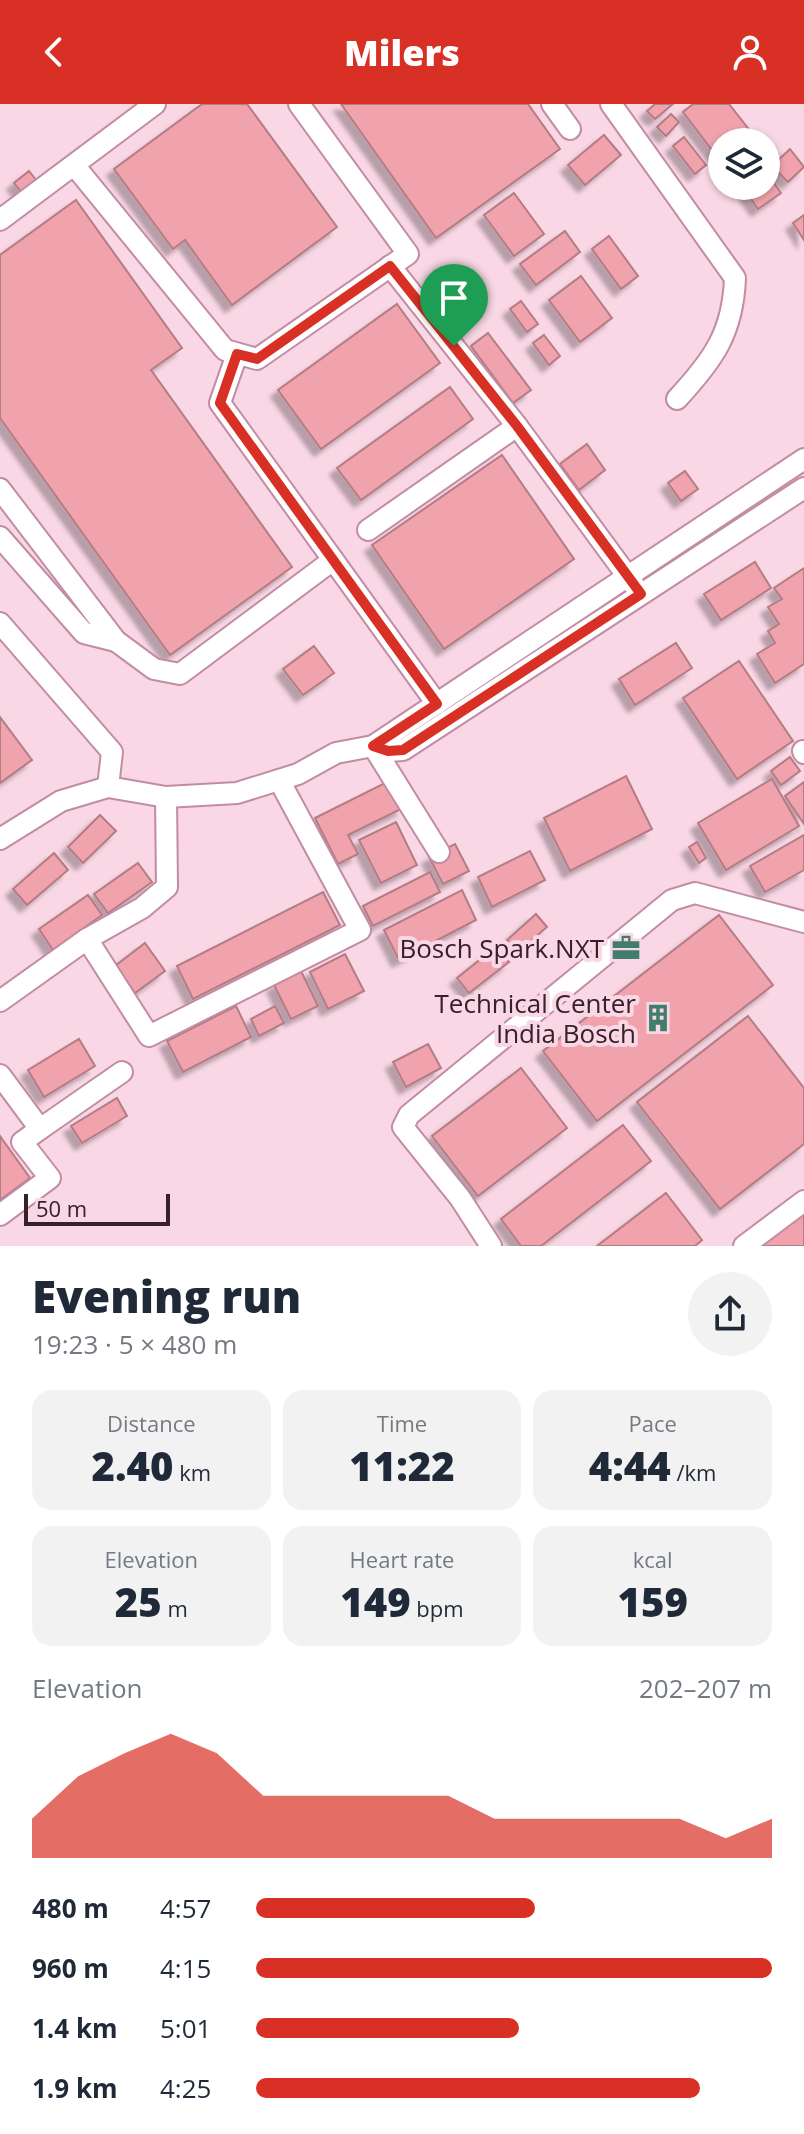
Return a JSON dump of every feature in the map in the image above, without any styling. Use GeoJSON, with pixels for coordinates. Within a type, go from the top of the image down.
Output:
{"type":"FeatureCollection","features":[{"type":"Feature","properties":{"kind":"lane"},"geometry":{"type":"LineString","coordinates":[[1,217],[155,104]]}},
{"type":"Feature","properties":{"kind":"lane"},"geometry":{"type":"LineString","coordinates":[[74,165],[225,350],[257,359],[408,254],[299,104]]}},
{"type":"Feature","properties":{"kind":"lane"},"geometry":{"type":"LineString","coordinates":[[552,104],[570,129]]}},
{"type":"Feature","properties":{"kind":"lane"},"geometry":{"type":"LineString","coordinates":[[611,104],[735,278],[734,303],[714,359],[677,399]]}},
{"type":"Feature","properties":{"kind":"lane"},"geometry":{"type":"LineString","coordinates":[[390,266],[517,426],[641,594]]}},
{"type":"Feature","properties":{"kind":"lane"},"geometry":{"type":"LineString","coordinates":[[237,354],[220,403],[437,704]]}},
{"type":"Feature","properties":{"kind":"lane"},"geometry":{"type":"LineString","coordinates":[[368,530],[517,426]]}},
{"type":"Feature","properties":{"kind":"lane"},"geometry":{"type":"LineString","coordinates":[[0,839],[61,801],[108,787],[166,797],[237,793],[279,780],[336,753],[373,746],[804,459]]}},
{"type":"Feature","properties":{"kind":"lane"},"geometry":{"type":"LineString","coordinates":[[373,746],[388,751],[403,750],[804,488]]}},
{"type":"Feature","properties":{"kind":"lane"},"geometry":{"type":"LineString","coordinates":[[0,489],[116,641],[154,669],[180,674],[333,560]]}},
{"type":"Feature","properties":{"kind":"lane"},"geometry":{"type":"LineString","coordinates":[[0,537],[84,633],[116,641]]}},
{"type":"Feature","properties":{"kind":"lane"},"geometry":{"type":"LineString","coordinates":[[0,623],[112,752],[108,787]]}},
{"type":"Feature","properties":{"kind":"lane"},"geometry":{"type":"LineString","coordinates":[[373,746],[439,852]]}},
{"type":"Feature","properties":{"kind":"lane"},"geometry":{"type":"LineString","coordinates":[[87,939],[149,1036],[360,930],[279,780]]}},
{"type":"Feature","properties":{"kind":"lane"},"geometry":{"type":"LineString","coordinates":[[0,1001],[87,939],[142,908],[167,887],[166,797]]}},
{"type":"Feature","properties":{"kind":"lane"},"geometry":{"type":"LineString","coordinates":[[491,1246],[460,1198],[411,1141],[403,1127],[409,1115],[672,900],[695,893],[804,922]]}},
{"type":"Feature","properties":{"kind":"lane"},"geometry":{"type":"LineString","coordinates":[[0,1215],[50,1178],[22,1142],[122,1072]]}},
{"type":"Feature","properties":{"kind":"lane"},"geometry":{"type":"LineString","coordinates":[[0,1075],[40,1129]]}},
{"type":"Feature","properties":{"kind":"lane"},"geometry":{"type":"LineString","coordinates":[[744,1246],[804,1201]]}},
{"type":"Feature","properties":{"kind":"building"},"geometry":{"type":"Polygon","coordinates":[[[202,104],[247,104],[337,227],[232,305],[185,240],[173,249],[114,169],[202,104]]]}},
{"type":"Feature","properties":{"kind":"building"},"geometry":{"type":"Polygon","coordinates":[[[341,104],[528,104],[560,149],[436,238],[341,104]]]}},
{"type":"Feature","properties":{"kind":"building"},"geometry":{"type":"Polygon","coordinates":[[[655,104],[673,104],[655,119],[647,111],[655,104]]]}},
{"type":"Feature","properties":{"kind":"building"},"geometry":{"type":"Polygon","coordinates":[[[693,104],[729,104],[748,128],[708,128],[708,145],[683,112],[693,104]]]}},
{"type":"Feature","properties":{"kind":"building"},"geometry":{"type":"Polygon","coordinates":[[[671,114],[679,122],[666,136],[657,127],[671,114]]]}},
{"type":"Feature","properties":{"kind":"building"},"geometry":{"type":"Polygon","coordinates":[[[604,135],[621,155],[585,185],[568,165],[604,135]]]}},
{"type":"Feature","properties":{"kind":"building"},"geometry":{"type":"Polygon","coordinates":[[[684,137],[706,165],[695,174],[673,146],[684,137]]]}},
{"type":"Feature","properties":{"kind":"building"},"geometry":{"type":"Polygon","coordinates":[[[790,149],[804,167],[788,182],[780,174],[780,158],[790,149]]]}},
{"type":"Feature","properties":{"kind":"building"},"geometry":{"type":"Polygon","coordinates":[[[29,171],[37,181],[22,193],[14,183],[29,171]]]}},
{"type":"Feature","properties":{"kind":"building"},"geometry":{"type":"Polygon","coordinates":[[[514,193],[544,234],[514,256],[484,215],[514,193]]]}},
{"type":"Feature","properties":{"kind":"building"},"geometry":{"type":"Polygon","coordinates":[[[76,200],[182,348],[151,370],[292,567],[170,655],[0,418],[0,255],[76,200]]]}},
{"type":"Feature","properties":{"kind":"building"},"geometry":{"type":"Polygon","coordinates":[[[752,200],[771,200],[758,209],[752,200]]]}},
{"type":"Feature","properties":{"kind":"building"},"geometry":{"type":"Polygon","coordinates":[[[804,215],[804,240],[793,223],[804,215]]]}},
{"type":"Feature","properties":{"kind":"building"},"geometry":{"type":"Polygon","coordinates":[[[565,231],[580,252],[536,285],[520,264],[565,231]]]}},
{"type":"Feature","properties":{"kind":"building"},"geometry":{"type":"Polygon","coordinates":[[[609,236],[638,276],[621,289],[592,249],[609,236]]]}},
{"type":"Feature","properties":{"kind":"building"},"geometry":{"type":"Polygon","coordinates":[[[581,276],[612,318],[580,342],[549,300],[581,276]]]}},
{"type":"Feature","properties":{"kind":"building"},"geometry":{"type":"Polygon","coordinates":[[[521,301],[538,324],[527,332],[510,309],[521,301]]]}},
{"type":"Feature","properties":{"kind":"building"},"geometry":{"type":"Polygon","coordinates":[[[397,304],[440,363],[321,449],[278,390],[397,304]]]}},
{"type":"Feature","properties":{"kind":"building"},"geometry":{"type":"Polygon","coordinates":[[[488,333],[531,390],[513,403],[471,346],[488,333]]]}},
{"type":"Feature","properties":{"kind":"building"},"geometry":{"type":"Polygon","coordinates":[[[544,335],[560,356],[549,365],[533,343],[544,335]]]}},
{"type":"Feature","properties":{"kind":"building"},"geometry":{"type":"Polygon","coordinates":[[[450,387],[473,419],[361,500],[337,468],[450,387]]]}},
{"type":"Feature","properties":{"kind":"building"},"geometry":{"type":"Polygon","coordinates":[[[587,444],[605,470],[579,490],[560,464],[587,444]]]}},
{"type":"Feature","properties":{"kind":"building"},"geometry":{"type":"Polygon","coordinates":[[[502,455],[574,559],[444,649],[372,545],[502,455]]]}},
{"type":"Feature","properties":{"kind":"building"},"geometry":{"type":"Polygon","coordinates":[[[685,471],[698,489],[681,501],[668,483],[685,471]]]}},
{"type":"Feature","properties":{"kind":"building"},"geometry":{"type":"Polygon","coordinates":[[[755,562],[771,588],[721,620],[704,594],[755,562]]]}},
{"type":"Feature","properties":{"kind":"building"},"geometry":{"type":"Polygon","coordinates":[[[804,568],[804,664],[775,683],[757,654],[775,643],[768,631],[779,624],[768,607],[782,599],[774,588],[804,568]]]}},
{"type":"Feature","properties":{"kind":"building"},"geometry":{"type":"Polygon","coordinates":[[[676,643],[692,668],[635,705],[619,679],[676,643]]]}},
{"type":"Feature","properties":{"kind":"building"},"geometry":{"type":"Polygon","coordinates":[[[314,646],[334,673],[303,695],[283,669],[314,646]]]}},
{"type":"Feature","properties":{"kind":"building"},"geometry":{"type":"Polygon","coordinates":[[[739,661],[793,741],[737,779],[683,698],[739,661]]]}},
{"type":"Feature","properties":{"kind":"building"},"geometry":{"type":"Polygon","coordinates":[[[0,717],[32,760],[0,783],[0,717]]]}},
{"type":"Feature","properties":{"kind":"building"},"geometry":{"type":"Polygon","coordinates":[[[790,757],[800,771],[781,785],[771,771],[790,757]]]}},
{"type":"Feature","properties":{"kind":"building"},"geometry":{"type":"Polygon","coordinates":[[[626,776],[652,829],[570,871],[544,818],[626,776]]]}},
{"type":"Feature","properties":{"kind":"building"},"geometry":{"type":"Polygon","coordinates":[[[772,779],[799,826],[726,870],[698,823],[772,779]]]}},
{"type":"Feature","properties":{"kind":"building"},"geometry":{"type":"Polygon","coordinates":[[[389,781],[403,808],[348,835],[358,854],[338,864],[315,818],[389,781]]]}},
{"type":"Feature","properties":{"kind":"building"},"geometry":{"type":"Polygon","coordinates":[[[804,782],[804,824],[785,796],[804,782]]]}},
{"type":"Feature","properties":{"kind":"building"},"geometry":{"type":"Polygon","coordinates":[[[100,815],[116,831],[83,863],[68,847],[100,815]]]}},
{"type":"Feature","properties":{"kind":"building"},"geometry":{"type":"Polygon","coordinates":[[[396,822],[417,865],[381,883],[359,840],[396,822]]]}},
{"type":"Feature","properties":{"kind":"building"},"geometry":{"type":"Polygon","coordinates":[[[804,835],[804,870],[765,892],[750,866],[804,835]]]}},
{"type":"Feature","properties":{"kind":"building"},"geometry":{"type":"Polygon","coordinates":[[[697,842],[706,858],[699,863],[689,847],[697,842]]]}},
{"type":"Feature","properties":{"kind":"building"},"geometry":{"type":"Polygon","coordinates":[[[455,844],[469,871],[443,884],[429,857],[455,844]]]}},
{"type":"Feature","properties":{"kind":"building"},"geometry":{"type":"Polygon","coordinates":[[[530,851],[545,880],[492,907],[478,877],[530,851]]]}},
{"type":"Feature","properties":{"kind":"building"},"geometry":{"type":"Polygon","coordinates":[[[54,853],[68,870],[27,905],[13,889],[54,853]]]}},
{"type":"Feature","properties":{"kind":"building"},"geometry":{"type":"Polygon","coordinates":[[[138,863],[152,882],[108,913],[94,894],[138,863]]]}},
{"type":"Feature","properties":{"kind":"building"},"geometry":{"type":"Polygon","coordinates":[[[430,872],[440,892],[373,926],[363,906],[430,872]]]}},
{"type":"Feature","properties":{"kind":"building"},"geometry":{"type":"Polygon","coordinates":[[[462,890],[476,920],[399,960],[384,930],[462,890]]]}},
{"type":"Feature","properties":{"kind":"building"},"geometry":{"type":"Polygon","coordinates":[[[323,892],[340,925],[193,999],[177,966],[323,892]]]}},
{"type":"Feature","properties":{"kind":"building"},"geometry":{"type":"Polygon","coordinates":[[[88,895],[102,915],[53,950],[39,929],[88,895]]]}},
{"type":"Feature","properties":{"kind":"building"},"geometry":{"type":"Polygon","coordinates":[[[536,914],[547,927],[518,952],[507,940],[536,914]]]}},
{"type":"Feature","properties":{"kind":"building","name":"Technical Center India Bosch"},"geometry":{"type":"Polygon","coordinates":[[[719,915],[773,985],[597,1121],[543,1051],[719,915]]]}},
{"type":"Feature","properties":{"kind":"building"},"geometry":{"type":"Polygon","coordinates":[[[145,943],[165,971],[135,993],[115,966],[145,943]]]}},
{"type":"Feature","properties":{"kind":"building"},"geometry":{"type":"Polygon","coordinates":[[[497,946],[509,962],[469,993],[457,978],[497,946]]]}},
{"type":"Feature","properties":{"kind":"building"},"geometry":{"type":"Polygon","coordinates":[[[345,954],[364,991],[328,1009],[310,972],[345,954]]]}},
{"type":"Feature","properties":{"kind":"building"},"geometry":{"type":"Polygon","coordinates":[[[301,971],[318,1006],[291,1019],[274,985],[301,971]]]}},
{"type":"Feature","properties":{"kind":"building"},"geometry":{"type":"Polygon","coordinates":[[[236,1006],[251,1037],[183,1072],[167,1041],[236,1006]]]}},
{"type":"Feature","properties":{"kind":"building"},"geometry":{"type":"Polygon","coordinates":[[[275,1006],[284,1023],[259,1036],[251,1019],[275,1006]]]}},
{"type":"Feature","properties":{"kind":"building"},"geometry":{"type":"Polygon","coordinates":[[[748,1016],[804,1088],[804,1144],[720,1209],[637,1102],[748,1016]]]}},
{"type":"Feature","properties":{"kind":"building"},"geometry":{"type":"Polygon","coordinates":[[[79,1039],[95,1066],[44,1097],[28,1070],[79,1039]]]}},
{"type":"Feature","properties":{"kind":"building"},"geometry":{"type":"Polygon","coordinates":[[[428,1044],[441,1068],[406,1087],[393,1062],[428,1044]]]}},
{"type":"Feature","properties":{"kind":"building"},"geometry":{"type":"Polygon","coordinates":[[[521,1068],[567,1128],[478,1196],[432,1136],[521,1068]]]}},
{"type":"Feature","properties":{"kind":"building"},"geometry":{"type":"Polygon","coordinates":[[[117,1098],[127,1116],[82,1143],[71,1126],[117,1098]]]}},
{"type":"Feature","properties":{"kind":"building"},"geometry":{"type":"Polygon","coordinates":[[[623,1125],[651,1161],[541,1246],[521,1246],[501,1219],[623,1125]]]}},
{"type":"Feature","properties":{"kind":"building"},"geometry":{"type":"Polygon","coordinates":[[[0,1136],[30,1178],[0,1200],[0,1136]]]}},
{"type":"Feature","properties":{"kind":"building"},"geometry":{"type":"Polygon","coordinates":[[[666,1193],[702,1240],[695,1246],[597,1246],[666,1193]]]}},
{"type":"Feature","properties":{"kind":"building"},"geometry":{"type":"Polygon","coordinates":[[[804,1210],[804,1246],[757,1246],[804,1210]]]}},
{"type":"Feature","properties":{"kind":"place","name":"Bosch Spark.NXT"},"geometry":{"type":"Point","coordinates":[626,948]}},
{"type":"Feature","properties":{"kind":"place","name":"Technical Center India Bosch"},"geometry":{"type":"Point","coordinates":[658,1018]}},
{"type":"Feature","properties":{"kind":"route"},"geometry":{"type":"LineString","coordinates":[[390,266],[454,346],[641,594],[403,750],[388,751],[373,746],[437,704],[220,403],[237,354],[257,359],[390,266]]}}]}
